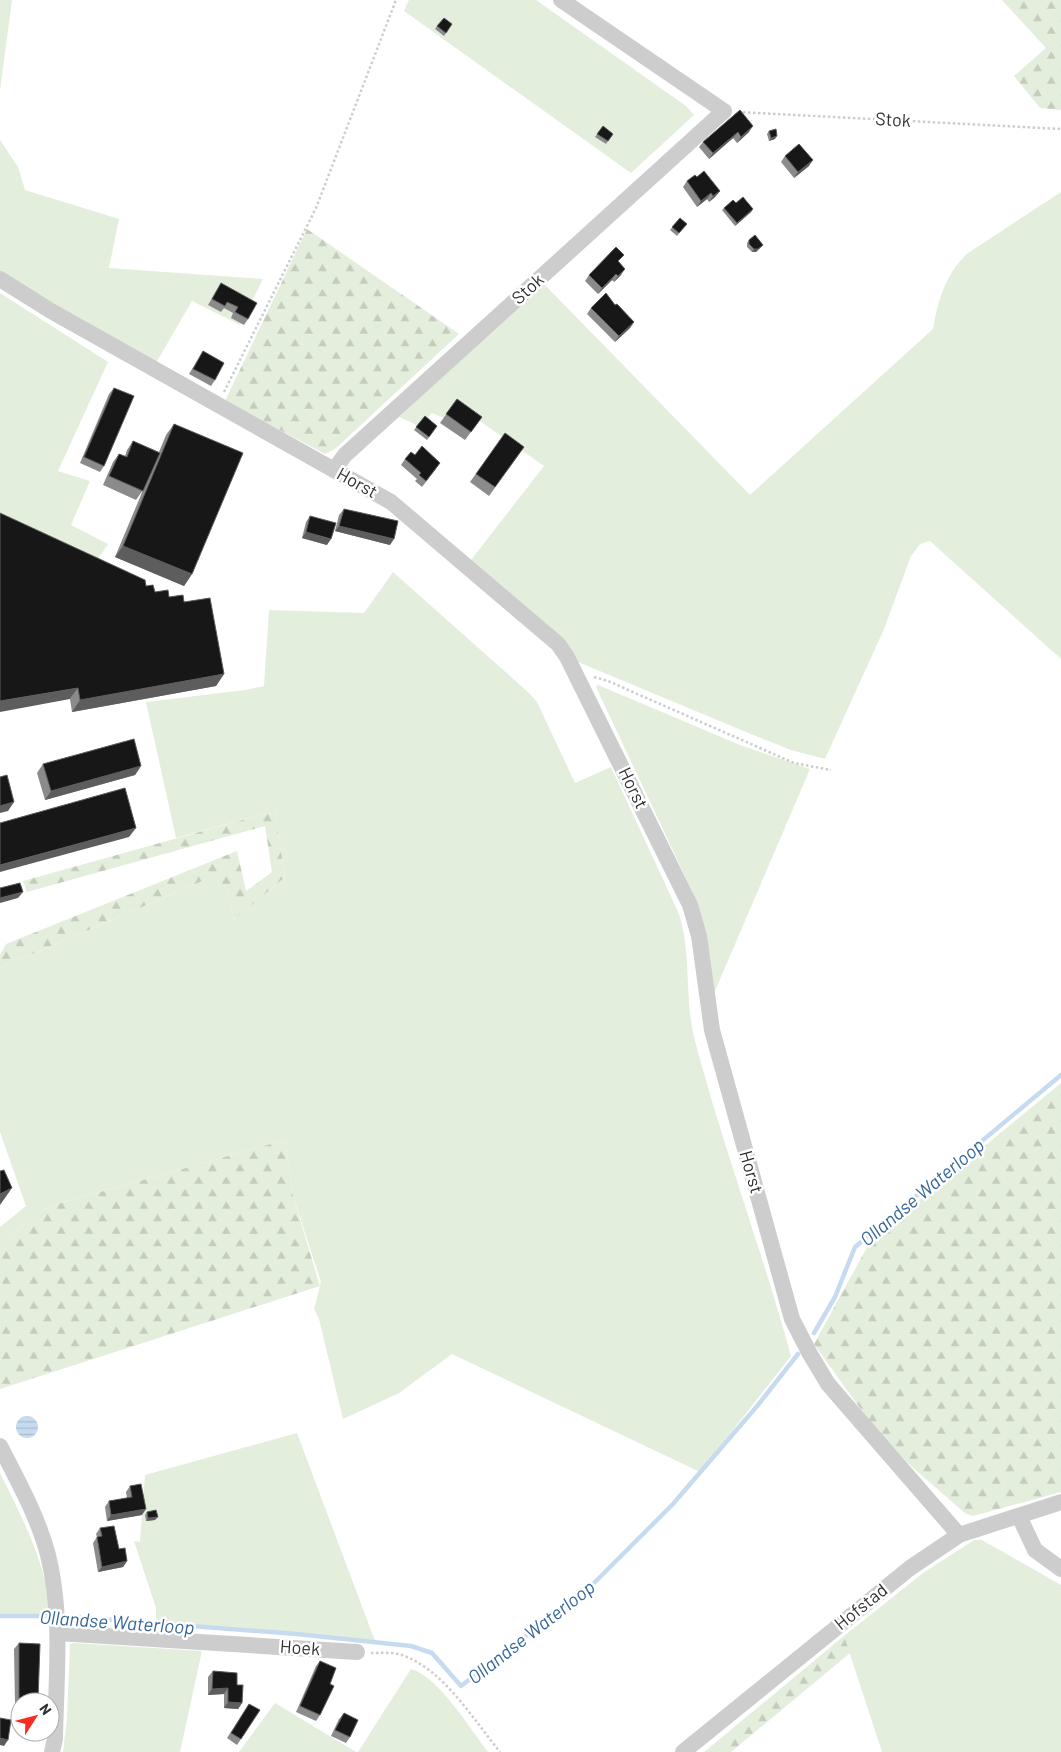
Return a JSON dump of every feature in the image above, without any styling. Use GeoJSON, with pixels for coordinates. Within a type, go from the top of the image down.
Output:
{"type":"FeatureCollection","features":[{"type":"Feature","properties":{"kind":"street"},"geometry":{"type":"LineString","coordinates":[[560,0],[724,111]]}},
{"type":"Feature","properties":{"kind":"street","name":"Stok"},"geometry":{"type":"LineString","coordinates":[[334,470],[345,455],[724,111]]}},
{"type":"Feature","properties":{"kind":"street","name":"Horst"},"geometry":{"type":"LineString","coordinates":[[0,279],[52,311],[391,502],[558,644],[576,672],[690,904],[699,936],[712,1030],[792,1319],[828,1384],[959,1535]]}},
{"type":"Feature","properties":{"kind":"street"},"geometry":{"type":"LineString","coordinates":[[0,1446],[33,1514],[48,1555],[58,1629],[55,1739],[52,1752]]}},
{"type":"Feature","properties":{"kind":"street","name":"Hofstad"},"geometry":{"type":"LineString","coordinates":[[683,1752],[910,1568],[959,1535],[1061,1502]]}},
{"type":"Feature","properties":{"kind":"street"},"geometry":{"type":"LineString","coordinates":[[1019,1516],[1035,1550],[1061,1569]]}},
{"type":"Feature","properties":{"kind":"street","name":"Hoek"},"geometry":{"type":"LineString","coordinates":[[58,1629],[357,1652]]}},
{"type":"Feature","properties":{"kind":"path"},"geometry":{"type":"LineString","coordinates":[[218,404],[316,208],[396,0]]}},
{"type":"Feature","properties":{"kind":"path","name":"Stok"},"geometry":{"type":"LineString","coordinates":[[724,111],[1061,129]]}},
{"type":"Feature","properties":{"kind":"path"},"geometry":{"type":"LineString","coordinates":[[576,672],[608,681],[794,763],[830,770]]}},
{"type":"Feature","properties":{"kind":"path"},"geometry":{"type":"LineString","coordinates":[[357,1652],[400,1654],[434,1672],[500,1752]]}},
{"type":"Feature","properties":{"kind":"green space"},"geometry":{"type":"Polygon","coordinates":[[[0,0],[12,0],[0,91],[0,0]]]}},
{"type":"Feature","properties":{"kind":"green space"},"geometry":{"type":"Polygon","coordinates":[[[409,0],[536,0],[686,106],[694,115],[631,173],[404,11],[409,0]]]}},
{"type":"Feature","properties":{"kind":"green space"},"geometry":{"type":"Polygon","coordinates":[[[1002,0],[1061,0],[1061,110],[1040,108],[1014,76],[1046,48],[1002,0]]]}},
{"type":"Feature","properties":{"kind":"green space"},"geometry":{"type":"Polygon","coordinates":[[[0,140],[18,167],[25,190],[119,219],[109,268],[263,279],[240,325],[192,301],[156,363],[0,272],[0,140]]]}},
{"type":"Feature","properties":{"kind":"green space"},"geometry":{"type":"Polygon","coordinates":[[[1061,192],[1061,659],[930,541],[920,544],[911,556],[884,629],[825,759],[791,750],[578,662],[471,560],[544,466],[457,405],[444,418],[432,413],[419,426],[399,417],[543,283],[750,495],[933,329],[937,308],[944,288],[954,269],[968,253],[1061,192]]]}},
{"type":"Feature","properties":{"kind":"green space"},"geometry":{"type":"Polygon","coordinates":[[[307,229],[459,334],[335,449],[325,454],[225,401],[307,229]]]}},
{"type":"Feature","properties":{"kind":"green space"},"geometry":{"type":"Polygon","coordinates":[[[0,293],[108,362],[58,471],[90,481],[71,525],[108,544],[96,562],[0,517],[0,293]]]}},
{"type":"Feature","properties":{"kind":"green space"},"geometry":{"type":"Polygon","coordinates":[[[393,572],[537,702],[575,783],[611,767],[679,914],[685,945],[690,1009],[695,1041],[791,1356],[700,1472],[452,1354],[399,1393],[343,1419],[319,1319],[314,1309],[321,1282],[293,1196],[285,1140],[47,1207],[0,1244],[0,1227],[26,1206],[0,1132],[0,968],[207,879],[216,879],[227,889],[234,920],[285,877],[275,811],[176,838],[146,702],[264,686],[269,610],[364,613],[393,572]]]}},
{"type":"Feature","properties":{"kind":"green space"},"geometry":{"type":"Polygon","coordinates":[[[598,685],[740,745],[810,769],[712,998],[693,893],[596,687],[598,685]]]}},
{"type":"Feature","properties":{"kind":"green space"},"geometry":{"type":"Polygon","coordinates":[[[275,811],[285,877],[234,920],[227,889],[216,879],[207,879],[0,968],[0,955],[6,944],[237,851],[246,891],[272,872],[265,826],[27,892],[23,881],[275,811]]]}},
{"type":"Feature","properties":{"kind":"green space"},"geometry":{"type":"Polygon","coordinates":[[[1061,1083],[1061,1492],[973,1516],[966,1514],[912,1467],[877,1432],[814,1344],[871,1240],[1061,1083]]]}},
{"type":"Feature","properties":{"kind":"green space"},"geometry":{"type":"Polygon","coordinates":[[[285,1140],[293,1196],[320,1286],[0,1389],[0,1244],[47,1207],[285,1140]]]}},
{"type":"Feature","properties":{"kind":"green space"},"geometry":{"type":"Polygon","coordinates":[[[297,1433],[375,1641],[156,1622],[156,1608],[134,1541],[140,1542],[145,1475],[297,1433]]]}},
{"type":"Feature","properties":{"kind":"green space"},"geometry":{"type":"Polygon","coordinates":[[[0,1473],[40,1562],[45,1580],[50,1618],[0,1618],[0,1473]]]}},
{"type":"Feature","properties":{"kind":"green space"},"geometry":{"type":"Polygon","coordinates":[[[974,1540],[982,1540],[1061,1585],[1061,1752],[882,1752],[844,1636],[923,1573],[974,1540]]]}},
{"type":"Feature","properties":{"kind":"green space"},"geometry":{"type":"Polygon","coordinates":[[[844,1636],[850,1653],[731,1752],[704,1752],[844,1636]]]}},
{"type":"Feature","properties":{"kind":"green space"},"geometry":{"type":"Polygon","coordinates":[[[70,1644],[202,1651],[180,1752],[63,1752],[67,1718],[70,1644]]]}},
{"type":"Feature","properties":{"kind":"green space"},"geometry":{"type":"Polygon","coordinates":[[[411,1669],[432,1682],[443,1693],[488,1752],[358,1752],[411,1669]]]}},
{"type":"Feature","properties":{"kind":"green space"},"geometry":{"type":"Polygon","coordinates":[[[275,1703],[356,1752],[239,1752],[275,1703]]]}},
{"type":"Feature","properties":{"kind":"water"},"geometry":{"type":"Polygon","coordinates":[[[27,1416],[35,1419],[38,1427],[35,1435],[27,1438],[19,1435],[16,1427],[19,1419],[27,1416]]]}},
{"type":"Feature","properties":{"kind":"building"},"geometry":{"type":"Polygon","coordinates":[[[444,18],[452,24],[446,33],[437,26],[444,18]]]}},
{"type":"Feature","properties":{"kind":"building"},"geometry":{"type":"Polygon","coordinates":[[[740,110],[753,126],[741,137],[738,132],[713,153],[703,142],[740,110]]]}},
{"type":"Feature","properties":{"kind":"building"},"geometry":{"type":"Polygon","coordinates":[[[603,126],[613,134],[608,141],[597,134],[603,126]]]}},
{"type":"Feature","properties":{"kind":"building"},"geometry":{"type":"Polygon","coordinates":[[[776,129],[777,136],[771,138],[769,131],[776,129]]]}},
{"type":"Feature","properties":{"kind":"building"},"geometry":{"type":"Polygon","coordinates":[[[799,144],[813,160],[798,172],[785,156],[799,144]]]}},
{"type":"Feature","properties":{"kind":"building"},"geometry":{"type":"Polygon","coordinates":[[[704,171],[720,191],[713,196],[711,193],[701,201],[687,181],[695,175],[697,177],[704,171]]]}},
{"type":"Feature","properties":{"kind":"building"},"geometry":{"type":"Polygon","coordinates":[[[743,197],[753,209],[737,223],[724,208],[733,200],[736,203],[743,197]]]}},
{"type":"Feature","properties":{"kind":"building"},"geometry":{"type":"Polygon","coordinates":[[[680,218],[687,224],[679,233],[672,227],[680,218]]]}},
{"type":"Feature","properties":{"kind":"building"},"geometry":{"type":"Polygon","coordinates":[[[755,235],[763,245],[758,249],[754,249],[749,244],[749,240],[755,235]]]}},
{"type":"Feature","properties":{"kind":"building"},"geometry":{"type":"Polygon","coordinates":[[[616,247],[624,255],[618,261],[625,269],[618,276],[616,274],[602,288],[589,275],[616,247]]]}},
{"type":"Feature","properties":{"kind":"building"},"geometry":{"type":"Polygon","coordinates":[[[221,283],[257,303],[248,319],[235,312],[238,307],[227,302],[225,306],[212,299],[221,283]]]}},
{"type":"Feature","properties":{"kind":"building"},"geometry":{"type":"Polygon","coordinates":[[[606,293],[615,305],[617,304],[634,322],[619,336],[591,308],[606,293]]]}},
{"type":"Feature","properties":{"kind":"building"},"geometry":{"type":"Polygon","coordinates":[[[203,351],[224,363],[215,380],[193,369],[203,351]]]}},
{"type":"Feature","properties":{"kind":"building"},"geometry":{"type":"Polygon","coordinates":[[[114,388],[134,396],[104,466],[84,457],[114,388]]]}},
{"type":"Feature","properties":{"kind":"building"},"geometry":{"type":"Polygon","coordinates":[[[457,399],[482,417],[471,432],[446,414],[457,399]]]}},
{"type":"Feature","properties":{"kind":"building"},"geometry":{"type":"Polygon","coordinates":[[[425,416],[437,426],[429,437],[416,427],[425,416]]]}},
{"type":"Feature","properties":{"kind":"building"},"geometry":{"type":"Polygon","coordinates":[[[174,424],[243,453],[192,574],[123,546],[174,424]]]}},
{"type":"Feature","properties":{"kind":"building"},"geometry":{"type":"Polygon","coordinates":[[[505,433],[524,447],[495,487],[476,474],[505,433]]]}},
{"type":"Feature","properties":{"kind":"building"},"geometry":{"type":"Polygon","coordinates":[[[133,441],[160,453],[143,491],[109,476],[119,454],[127,457],[133,441]]]}},
{"type":"Feature","properties":{"kind":"building"},"geometry":{"type":"Polygon","coordinates":[[[422,446],[440,463],[426,481],[419,475],[421,473],[405,459],[411,452],[415,455],[422,446]]]}},
{"type":"Feature","properties":{"kind":"building"},"geometry":{"type":"Polygon","coordinates":[[[344,509],[398,521],[394,539],[339,526],[344,509]]]}},
{"type":"Feature","properties":{"kind":"building"},"geometry":{"type":"Polygon","coordinates":[[[0,513],[145,580],[146,586],[153,585],[155,592],[168,590],[169,597],[183,595],[184,602],[210,598],[224,674],[80,700],[78,688],[0,701],[0,513]]]}},
{"type":"Feature","properties":{"kind":"building"},"geometry":{"type":"Polygon","coordinates":[[[310,516],[336,523],[331,539],[306,532],[310,516]]]}},
{"type":"Feature","properties":{"kind":"building"},"geometry":{"type":"Polygon","coordinates":[[[134,739],[141,766],[51,791],[43,764],[134,739]]]}},
{"type":"Feature","properties":{"kind":"building"},"geometry":{"type":"Polygon","coordinates":[[[7,775],[14,802],[0,806],[0,777],[7,775]]]}},
{"type":"Feature","properties":{"kind":"building"},"geometry":{"type":"Polygon","coordinates":[[[125,788],[136,828],[0,865],[0,823],[125,788]]]}},
{"type":"Feature","properties":{"kind":"building"},"geometry":{"type":"Polygon","coordinates":[[[20,883],[23,892],[0,898],[0,888],[20,883]]]}},
{"type":"Feature","properties":{"kind":"building"},"geometry":{"type":"Polygon","coordinates":[[[4,1170],[12,1188],[0,1194],[0,1171],[4,1170]]]}},
{"type":"Feature","properties":{"kind":"building"},"geometry":{"type":"Polygon","coordinates":[[[141,1484],[146,1509],[111,1515],[109,1501],[132,1497],[130,1486],[141,1484]]]}},
{"type":"Feature","properties":{"kind":"building"},"geometry":{"type":"Polygon","coordinates":[[[156,1510],[158,1517],[148,1518],[147,1512],[156,1510]]]}},
{"type":"Feature","properties":{"kind":"building"},"geometry":{"type":"Polygon","coordinates":[[[114,1526],[119,1549],[125,1548],[127,1561],[102,1567],[97,1537],[102,1536],[100,1528],[114,1526]]]}},
{"type":"Feature","properties":{"kind":"building"},"geometry":{"type":"Polygon","coordinates":[[[19,1643],[40,1644],[38,1692],[19,1692],[19,1643]]]}},
{"type":"Feature","properties":{"kind":"building"},"geometry":{"type":"Polygon","coordinates":[[[320,1661],[336,1668],[330,1684],[334,1686],[320,1715],[300,1706],[320,1661]]]}},
{"type":"Feature","properties":{"kind":"building"},"geometry":{"type":"Polygon","coordinates":[[[213,1671],[237,1673],[237,1685],[243,1685],[242,1703],[228,1702],[228,1688],[212,1689],[213,1671]]]}},
{"type":"Feature","properties":{"kind":"building"},"geometry":{"type":"Polygon","coordinates":[[[249,1704],[260,1710],[241,1739],[231,1733],[249,1704]]]}},
{"type":"Feature","properties":{"kind":"building"},"geometry":{"type":"Polygon","coordinates":[[[344,1713],[358,1720],[350,1737],[335,1730],[344,1713]]]}},
{"type":"Feature","properties":{"kind":"building"},"geometry":{"type":"Polygon","coordinates":[[[0,1718],[10,1720],[8,1740],[0,1738],[0,1718]]]}},
{"type":"Feature","properties":{"kind":"waterway","name":"Ollandse Waterloop"},"geometry":{"type":"LineString","coordinates":[[814,1333],[835,1297],[855,1247],[1061,1075]]}},
{"type":"Feature","properties":{"kind":"waterway","name":"Ollandse Waterloop"},"geometry":{"type":"LineString","coordinates":[[60,1616],[297,1634],[411,1646],[432,1653],[461,1686],[592,1585],[673,1504],[758,1405],[798,1354]]}},
{"type":"Feature","properties":{"kind":"waterway","name":"Ollandse Waterloop"},"geometry":{"type":"LineString","coordinates":[[0,1616],[53,1616]]}}]}
